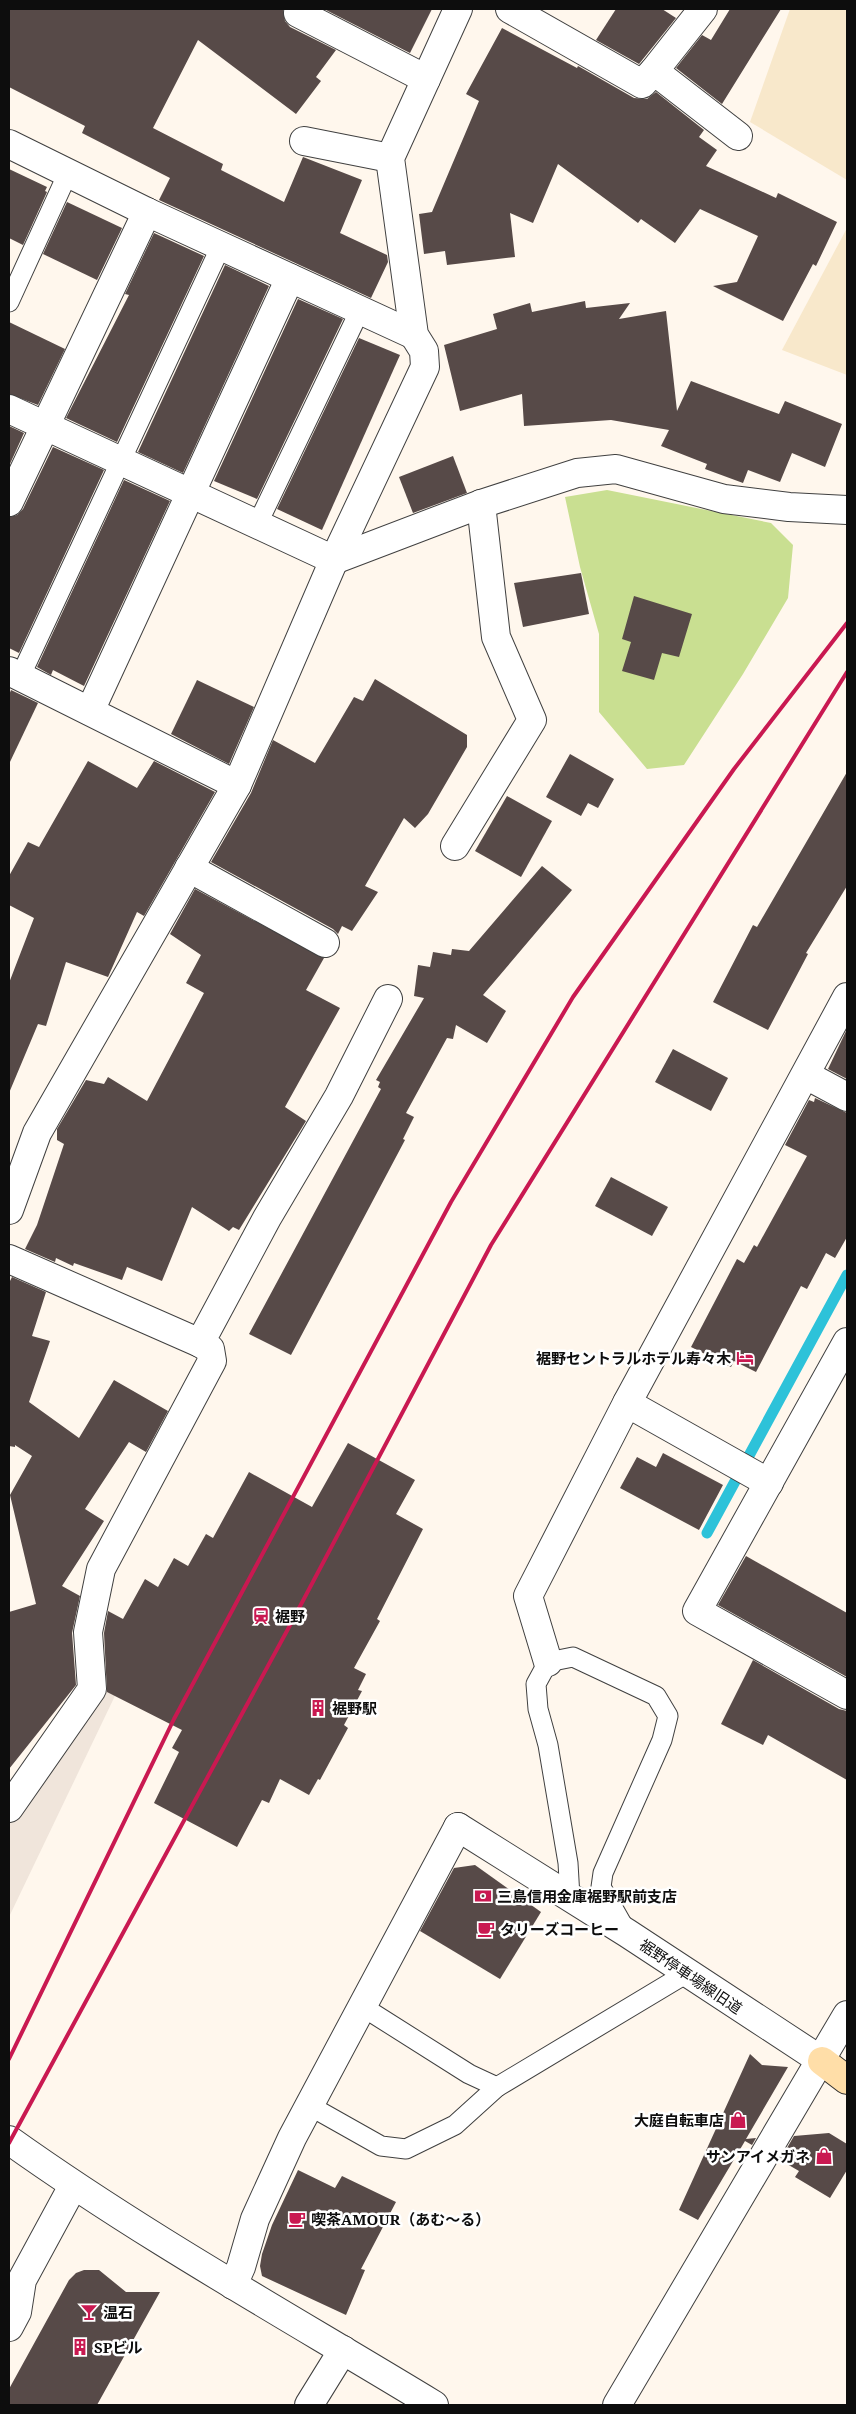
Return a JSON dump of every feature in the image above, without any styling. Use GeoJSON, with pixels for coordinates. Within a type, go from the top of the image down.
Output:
{"type":"FeatureCollection","features":[{"type":"Feature","properties":{"kind":"main road"},"geometry":{"type":"LineString","coordinates":[[822,2061],[847,2080]]}},
{"type":"Feature","properties":{"kind":"street"},"geometry":{"type":"LineString","coordinates":[[9,1210],[37,1133],[237,785],[334,560],[425,367],[424,352],[414,335],[390,158],[458,9]]}},
{"type":"Feature","properties":{"kind":"street"},"geometry":{"type":"LineString","coordinates":[[510,9],[642,84],[702,9]]}},
{"type":"Feature","properties":{"kind":"street"},"geometry":{"type":"LineString","coordinates":[[298,13],[426,79]]}},
{"type":"Feature","properties":{"kind":"street"},"geometry":{"type":"LineString","coordinates":[[654,71],[738,136]]}},
{"type":"Feature","properties":{"kind":"street"},"geometry":{"type":"LineString","coordinates":[[304,142],[390,158]]}},
{"type":"Feature","properties":{"kind":"street"},"geometry":{"type":"LineString","coordinates":[[9,144],[147,212],[414,335]]}},
{"type":"Feature","properties":{"kind":"street"},"geometry":{"type":"LineString","coordinates":[[9,502],[147,212]]}},
{"type":"Feature","properties":{"kind":"street"},"geometry":{"type":"LineString","coordinates":[[90,710],[290,278]]}},
{"type":"Feature","properties":{"kind":"street"},"geometry":{"type":"LineString","coordinates":[[9,409],[334,560],[480,504],[577,472],[616,469],[724,499],[789,507],[847,510]]}},
{"type":"Feature","properties":{"kind":"street"},"geometry":{"type":"LineString","coordinates":[[455,846],[532,720],[496,637],[480,504]]}},
{"type":"Feature","properties":{"kind":"street"},"geometry":{"type":"LineString","coordinates":[[14,674],[90,710],[237,785]]}},
{"type":"Feature","properties":{"kind":"street"},"geometry":{"type":"LineString","coordinates":[[189,868],[325,943]]}},
{"type":"Feature","properties":{"kind":"street"},"geometry":{"type":"LineString","coordinates":[[548,1662],[528,1596],[627,1403],[847,997]]}},
{"type":"Feature","properties":{"kind":"street"},"geometry":{"type":"LineString","coordinates":[[200,1343],[267,1218],[339,1096],[388,998]]}},
{"type":"Feature","properties":{"kind":"street"},"geometry":{"type":"LineString","coordinates":[[806,1075],[847,1097]]}},
{"type":"Feature","properties":{"kind":"street"},"geometry":{"type":"LineString","coordinates":[[9,1258],[200,1343],[210,1349],[212,1361],[101,1569],[88,1632],[92,1689],[9,1808]]}},
{"type":"Feature","properties":{"kind":"street"},"geometry":{"type":"LineString","coordinates":[[847,1342],[763,1480],[697,1611],[847,1695]]}},
{"type":"Feature","properties":{"kind":"street"},"geometry":{"type":"LineString","coordinates":[[627,1403],[763,1480]]}},
{"type":"Feature","properties":{"kind":"street","name":"裾野停車場線旧道"},"geometry":{"type":"LineString","coordinates":[[363,2007],[458,1827],[627,1933],[822,2061]]}},
{"type":"Feature","properties":{"kind":"street"},"geometry":{"type":"LineString","coordinates":[[233,2285],[241,2267],[255,2219],[292,2138],[363,2007]]}},
{"type":"Feature","properties":{"kind":"street"},"geometry":{"type":"LineString","coordinates":[[618,2405],[822,2061],[847,2014]]}},
{"type":"Feature","properties":{"kind":"street"},"geometry":{"type":"LineString","coordinates":[[9,2140],[72,2186],[434,2405]]}},
{"type":"Feature","properties":{"kind":"street"},"geometry":{"type":"LineString","coordinates":[[9,2327],[16,2312],[22,2280],[72,2186]]}},
{"type":"Feature","properties":{"kind":"street"},"geometry":{"type":"LineString","coordinates":[[308,2405],[343,2350]]}},
{"type":"Feature","properties":{"kind":"lane"},"geometry":{"type":"LineString","coordinates":[[9,302],[68,173]]}},
{"type":"Feature","properties":{"kind":"lane"},"geometry":{"type":"LineString","coordinates":[[14,674],[121,461],[221,246]]}},
{"type":"Feature","properties":{"kind":"lane"},"geometry":{"type":"LineString","coordinates":[[257,525],[360,310]]}},
{"type":"Feature","properties":{"kind":"lane"},"geometry":{"type":"LineString","coordinates":[[570,1897],[568,1863],[548,1745],[538,1709],[536,1684],[548,1662],[573,1657],[656,1696],[668,1716],[662,1740],[603,1873],[601,1887],[627,1933]]}},
{"type":"Feature","properties":{"kind":"lane"},"geometry":{"type":"LineString","coordinates":[[310,2106],[381,2146],[406,2149],[455,2126],[497,2087],[687,1973]]}},
{"type":"Feature","properties":{"kind":"lane"},"geometry":{"type":"LineString","coordinates":[[363,2007],[469,2074],[497,2087]]}},
{"type":"Feature","properties":{"kind":"shaded area"},"geometry":{"type":"Polygon","coordinates":[[[790,9],[847,9],[847,180],[750,122],[790,9]]]}},
{"type":"Feature","properties":{"kind":"shaded area"},"geometry":{"type":"Polygon","coordinates":[[[847,228],[847,375],[782,350],[847,228]]]}},
{"type":"Feature","properties":{"kind":"shaded area"},"geometry":{"type":"Polygon","coordinates":[[[100,1663],[124,1677],[9,1917],[9,1823],[28,1795],[100,1663]]]}},
{"type":"Feature","properties":{"kind":"green space"},"geometry":{"type":"Polygon","coordinates":[[[607,490],[771,523],[793,545],[788,598],[743,674],[684,765],[647,769],[599,712],[599,634],[580,567],[565,497],[607,490]]]}},
{"type":"Feature","properties":{"kind":"building"},"geometry":{"type":"Polygon","coordinates":[[[9,9],[283,9],[285,21],[290,27],[336,50],[316,77],[321,81],[296,114],[198,40],[153,128],[223,164],[221,170],[284,202],[303,157],[362,180],[340,233],[387,255],[388,262],[371,298],[159,200],[170,178],[82,133],[85,126],[9,87],[9,9]]]}},
{"type":"Feature","properties":{"kind":"building"},"geometry":{"type":"Polygon","coordinates":[[[324,9],[432,9],[410,53],[324,9]]]}},
{"type":"Feature","properties":{"kind":"building"},"geometry":{"type":"Polygon","coordinates":[[[616,9],[662,9],[676,18],[639,64],[596,40],[616,9]]]}},
{"type":"Feature","properties":{"kind":"building"},"geometry":{"type":"Polygon","coordinates":[[[730,9],[781,9],[722,104],[676,68],[702,35],[711,40],[730,9]]]}},
{"type":"Feature","properties":{"kind":"building"},"geometry":{"type":"Polygon","coordinates":[[[502,28],[577,68],[578,66],[634,98],[647,99],[656,92],[704,130],[699,137],[717,150],[706,166],[776,198],[778,193],[837,222],[816,266],[813,264],[783,321],[713,286],[737,282],[758,236],[700,209],[675,243],[641,219],[638,223],[558,164],[533,223],[510,213],[515,257],[447,265],[445,251],[424,254],[419,214],[432,212],[479,101],[466,94],[502,28]]]}},
{"type":"Feature","properties":{"kind":"building"},"geometry":{"type":"Polygon","coordinates":[[[9,169],[47,187],[45,191],[47,192],[23,245],[9,238],[9,169]]]}},
{"type":"Feature","properties":{"kind":"building"},"geometry":{"type":"Polygon","coordinates":[[[67,202],[122,228],[97,280],[43,254],[67,202]]]}},
{"type":"Feature","properties":{"kind":"building"},"geometry":{"type":"Polygon","coordinates":[[[154,233],[204,256],[117,442],[66,418],[129,295],[125,294],[154,233]]]}},
{"type":"Feature","properties":{"kind":"building"},"geometry":{"type":"Polygon","coordinates":[[[225,265],[269,286],[183,473],[138,452],[225,265]]]}},
{"type":"Feature","properties":{"kind":"building"},"geometry":{"type":"Polygon","coordinates":[[[298,299],[343,319],[257,499],[214,481],[298,299]]]}},
{"type":"Feature","properties":{"kind":"building"},"geometry":{"type":"Polygon","coordinates":[[[585,301],[586,308],[630,303],[619,319],[666,311],[677,411],[691,381],[779,414],[785,401],[842,424],[825,467],[792,453],[780,482],[748,470],[743,483],[705,469],[707,464],[661,446],[669,430],[611,420],[524,426],[522,394],[460,411],[444,345],[497,329],[493,314],[530,303],[532,312],[585,301]]]}},
{"type":"Feature","properties":{"kind":"building"},"geometry":{"type":"Polygon","coordinates":[[[9,322],[65,349],[38,405],[9,394],[9,322]]]}},
{"type":"Feature","properties":{"kind":"building"},"geometry":{"type":"Polygon","coordinates":[[[359,338],[400,355],[322,530],[277,509],[359,338]]]}},
{"type":"Feature","properties":{"kind":"building"},"geometry":{"type":"Polygon","coordinates":[[[9,426],[24,433],[9,466],[9,426]]]}},
{"type":"Feature","properties":{"kind":"building"},"geometry":{"type":"Polygon","coordinates":[[[53,447],[104,470],[19,653],[9,648],[9,517],[17,515],[23,509],[53,447]]]}},
{"type":"Feature","properties":{"kind":"building"},"geometry":{"type":"Polygon","coordinates":[[[453,456],[467,493],[413,513],[399,477],[453,456]]]}},
{"type":"Feature","properties":{"kind":"building"},"geometry":{"type":"Polygon","coordinates":[[[124,480],[170,501],[84,686],[53,670],[51,675],[37,667],[124,480]]]}},
{"type":"Feature","properties":{"kind":"building"},"geometry":{"type":"Polygon","coordinates":[[[581,573],[589,614],[523,627],[514,583],[581,573]]]}},
{"type":"Feature","properties":{"kind":"building"},"geometry":{"type":"Polygon","coordinates":[[[634,596],[692,614],[679,657],[662,653],[654,680],[622,671],[631,642],[622,639],[634,596]]]}},
{"type":"Feature","properties":{"kind":"building"},"geometry":{"type":"Polygon","coordinates":[[[375,679],[467,735],[467,747],[428,814],[415,828],[404,818],[365,886],[378,892],[352,931],[342,926],[338,934],[333,929],[211,862],[251,793],[273,740],[315,763],[354,697],[363,701],[375,679]]]}},
{"type":"Feature","properties":{"kind":"building"},"geometry":{"type":"Polygon","coordinates":[[[197,680],[254,707],[229,764],[171,734],[197,680]]]}},
{"type":"Feature","properties":{"kind":"building"},"geometry":{"type":"Polygon","coordinates":[[[11,690],[38,703],[9,764],[9,695],[11,690]]]}},
{"type":"Feature","properties":{"kind":"building"},"geometry":{"type":"Polygon","coordinates":[[[570,754],[614,779],[598,808],[588,803],[581,816],[546,797],[570,754]]]}},
{"type":"Feature","properties":{"kind":"building"},"geometry":{"type":"Polygon","coordinates":[[[88,761],[137,788],[154,761],[215,792],[144,916],[137,912],[108,977],[66,962],[46,1026],[38,1024],[9,1093],[9,983],[34,918],[9,905],[9,876],[28,842],[39,847],[88,761]]]}},
{"type":"Feature","properties":{"kind":"building"},"geometry":{"type":"Polygon","coordinates":[[[847,772],[847,886],[806,953],[808,954],[768,1030],[713,1002],[753,925],[757,927],[847,772]]]}},
{"type":"Feature","properties":{"kind":"building"},"geometry":{"type":"Polygon","coordinates":[[[507,796],[552,821],[521,877],[475,851],[507,796]]]}},
{"type":"Feature","properties":{"kind":"building"},"geometry":{"type":"Polygon","coordinates":[[[542,866],[572,890],[483,995],[506,1011],[487,1043],[456,1025],[453,1039],[447,1038],[406,1113],[414,1117],[403,1139],[405,1140],[291,1355],[249,1334],[381,1089],[378,1087],[380,1082],[376,1080],[424,998],[414,996],[418,965],[430,967],[433,952],[451,955],[452,949],[469,951],[542,866]]]}},
{"type":"Feature","properties":{"kind":"building"},"geometry":{"type":"Polygon","coordinates":[[[195,889],[324,958],[306,990],[340,1008],[285,1107],[306,1121],[239,1230],[233,1227],[229,1231],[192,1207],[162,1281],[127,1267],[122,1280],[74,1263],[73,1266],[56,1258],[55,1262],[25,1249],[37,1225],[64,1144],[57,1140],[57,1129],[86,1080],[104,1084],[108,1077],[147,1101],[204,993],[186,983],[201,955],[170,934],[195,889]]]}},
{"type":"Feature","properties":{"kind":"building"},"geometry":{"type":"Polygon","coordinates":[[[847,1029],[847,1079],[828,1069],[847,1029]]]}},
{"type":"Feature","properties":{"kind":"building"},"geometry":{"type":"Polygon","coordinates":[[[673,1049],[728,1078],[711,1111],[655,1082],[673,1049]]]}},
{"type":"Feature","properties":{"kind":"building"},"geometry":{"type":"Polygon","coordinates":[[[815,1098],[847,1113],[847,1237],[835,1258],[826,1253],[807,1289],[801,1286],[756,1372],[734,1361],[731,1367],[691,1347],[737,1259],[744,1263],[754,1245],[757,1247],[807,1156],[785,1145],[809,1100],[814,1102],[815,1098]]]}},
{"type":"Feature","properties":{"kind":"building"},"geometry":{"type":"Polygon","coordinates":[[[611,1177],[668,1207],[652,1236],[595,1206],[611,1177]]]}},
{"type":"Feature","properties":{"kind":"building"},"geometry":{"type":"Polygon","coordinates":[[[12,1277],[46,1292],[32,1336],[50,1341],[29,1402],[79,1438],[114,1380],[168,1411],[146,1452],[129,1442],[85,1509],[104,1521],[62,1586],[80,1596],[72,1633],[76,1685],[9,1769],[9,1612],[36,1604],[10,1495],[32,1456],[15,1445],[15,1447],[9,1446],[9,1283],[12,1277]]]}},
{"type":"Feature","properties":{"kind":"building"},"geometry":{"type":"Polygon","coordinates":[[[348,1443],[415,1480],[396,1514],[423,1529],[377,1619],[380,1621],[354,1668],[366,1674],[358,1690],[362,1691],[344,1725],[348,1728],[320,1780],[318,1779],[309,1795],[280,1779],[269,1803],[262,1800],[237,1847],[154,1803],[179,1752],[172,1748],[182,1730],[107,1692],[104,1633],[108,1611],[123,1619],[145,1579],[158,1587],[174,1558],[188,1566],[206,1534],[213,1538],[249,1472],[312,1507],[348,1443]]]}},
{"type":"Feature","properties":{"kind":"building"},"geometry":{"type":"Polygon","coordinates":[[[663,1453],[723,1485],[699,1530],[620,1488],[637,1457],[656,1467],[663,1453]]]}},
{"type":"Feature","properties":{"kind":"building"},"geometry":{"type":"Polygon","coordinates":[[[746,1556],[847,1613],[847,1677],[718,1605],[746,1556]]]}},
{"type":"Feature","properties":{"kind":"building"},"geometry":{"type":"Polygon","coordinates":[[[753,1660],[839,1709],[847,1711],[847,1780],[768,1735],[763,1745],[721,1724],[753,1660]]]}},
{"type":"Feature","properties":{"kind":"building"},"geometry":{"type":"Polygon","coordinates":[[[475,1865],[541,1912],[500,1979],[420,1931],[454,1868],[475,1865]]]}},
{"type":"Feature","properties":{"kind":"building","name":"大庭自転車店"},"geometry":{"type":"Polygon","coordinates":[[[750,2054],[762,2065],[788,2067],[746,2139],[756,2138],[752,2145],[745,2141],[698,2220],[679,2210],[750,2054]]]}},
{"type":"Feature","properties":{"kind":"building","name":"サンアイメガネ"},"geometry":{"type":"Polygon","coordinates":[[[829,2133],[847,2144],[847,2170],[830,2198],[795,2177],[799,2171],[780,2160],[794,2136],[829,2133]]]}},
{"type":"Feature","properties":{"kind":"building"},"geometry":{"type":"Polygon","coordinates":[[[298,2170],[335,2188],[342,2176],[396,2202],[361,2269],[365,2270],[346,2315],[262,2276],[260,2266],[262,2254],[272,2225],[298,2170]]]}},
{"type":"Feature","properties":{"kind":"building","name":"SPビル"},"geometry":{"type":"Polygon","coordinates":[[[84,2270],[99,2270],[126,2292],[160,2292],[97,2405],[9,2405],[9,2389],[69,2280],[76,2273],[84,2270]]]}},
{"type":"Feature","properties":{"kind":"waterway"},"geometry":{"type":"LineString","coordinates":[[707,1533],[847,1275]]}},
{"type":"Feature","properties":{"kind":"railway"},"geometry":{"type":"LineString","coordinates":[[9,2059],[174,1719],[451,1202],[573,997],[734,769],[847,623]]}},
{"type":"Feature","properties":{"kind":"railway"},"geometry":{"type":"LineString","coordinates":[[9,2143],[288,1629],[491,1245],[847,672]]}},
{"type":"Feature","properties":{"kind":"place","name":"裾野セントラルホテル寿々木"},"geometry":{"type":"Point","coordinates":[745,1358]}},
{"type":"Feature","properties":{"kind":"place","name":"裾野"},"geometry":{"type":"Point","coordinates":[261,1616]}},
{"type":"Feature","properties":{"kind":"place","name":"裾野駅"},"geometry":{"type":"Point","coordinates":[318,1708]}},
{"type":"Feature","properties":{"kind":"place","name":"三島信用金庫裾野駅前支店"},"geometry":{"type":"Point","coordinates":[483,1896]}},
{"type":"Feature","properties":{"kind":"place","name":"タリーズコーヒー"},"geometry":{"type":"Point","coordinates":[486,1929]}},
{"type":"Feature","properties":{"kind":"place","name":"大庭自転車店"},"geometry":{"type":"Point","coordinates":[738,2120]}},
{"type":"Feature","properties":{"kind":"place","name":"サンアイメガネ"},"geometry":{"type":"Point","coordinates":[824,2156]}},
{"type":"Feature","properties":{"kind":"place","name":"喫茶AMOUR（あむ〜る）"},"geometry":{"type":"Point","coordinates":[297,2219]}},
{"type":"Feature","properties":{"kind":"place","name":"温石"},"geometry":{"type":"Point","coordinates":[89,2312]}},
{"type":"Feature","properties":{"kind":"place","name":"SPビル"},"geometry":{"type":"Point","coordinates":[80,2347]}}]}
